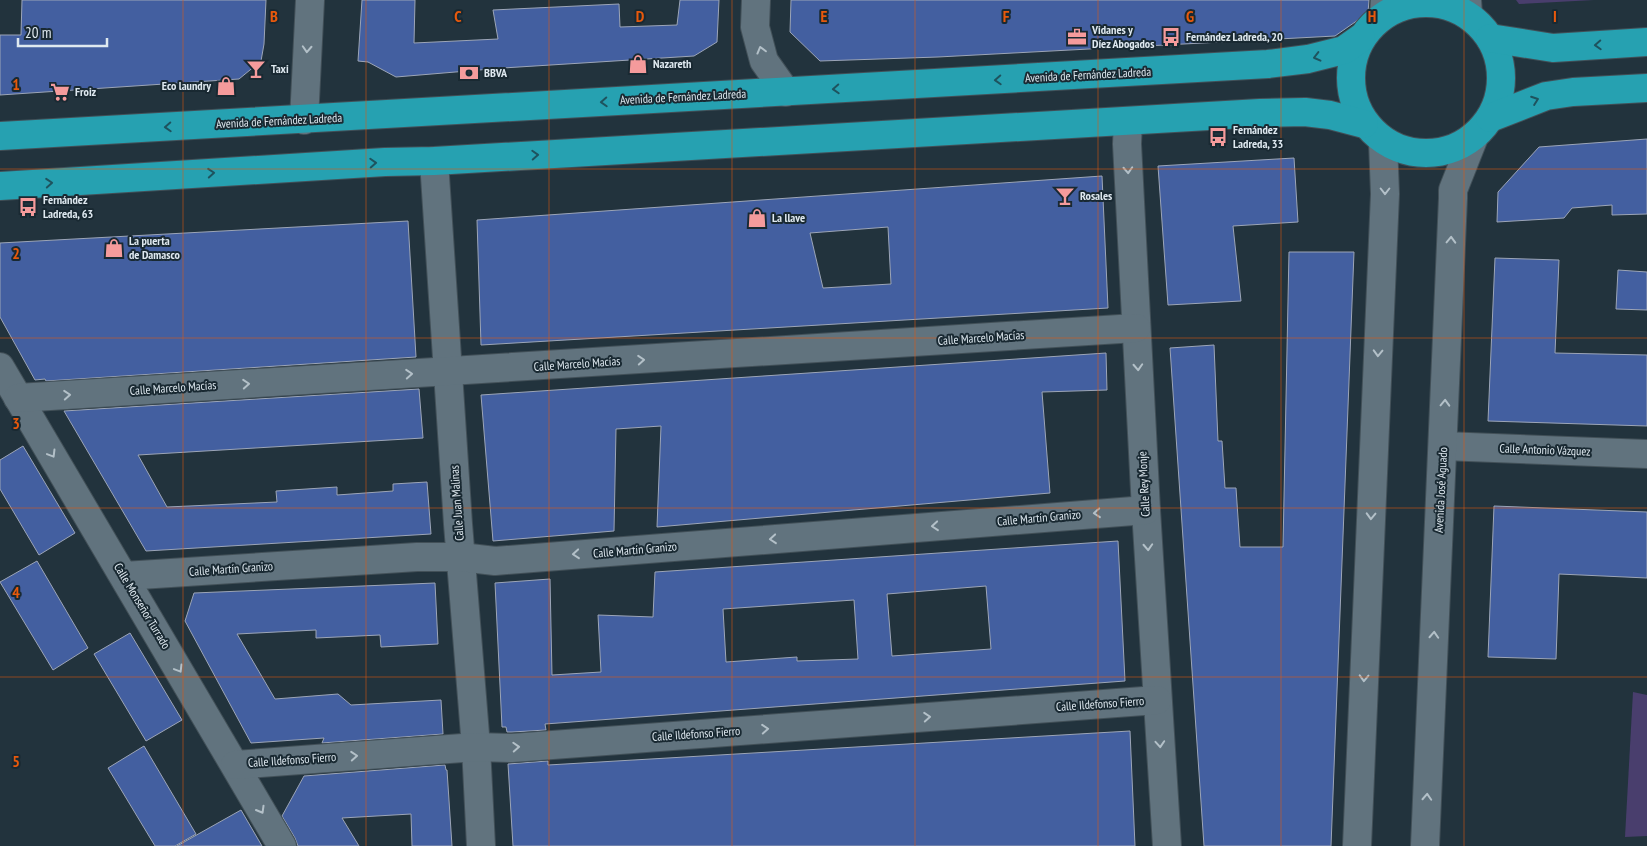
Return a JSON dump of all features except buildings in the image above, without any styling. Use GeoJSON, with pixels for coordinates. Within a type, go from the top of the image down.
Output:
{"type":"FeatureCollection","features":[{"type":"Feature","properties":{"kind":"highway"},"geometry":{"type":"LineString","coordinates":[[1373,133],[1355,104],[1350,82],[1353,58],[1361,38],[1384,8],[1423,4],[1467,7],[1490,38],[1499,56],[1499,97],[1482,128]]}},
{"type":"Feature","properties":{"kind":"highway","name":"Avenida de Fernández Ladreda"},"geometry":{"type":"LineString","coordinates":[[0,136],[1268,64],[1308,59],[1344,50],[1361,38]]}},
{"type":"Feature","properties":{"kind":"highway"},"geometry":{"type":"LineString","coordinates":[[1490,38],[1553,48],[1647,42]]}},
{"type":"Feature","properties":{"kind":"highway"},"geometry":{"type":"LineString","coordinates":[[0,186],[385,162],[434,161],[1305,112],[1330,115],[1417,152],[1441,152],[1453,149],[1482,128],[1546,96],[1573,92],[1647,88]]}},
{"type":"Feature","properties":{"kind":"street"},"geometry":{"type":"LineString","coordinates":[[304,120],[310,0]]}},
{"type":"Feature","properties":{"kind":"street"},"geometry":{"type":"LineString","coordinates":[[756,0],[755,27],[764,62],[786,92]]}},
{"type":"Feature","properties":{"kind":"street","name":"Calle Rey Monje"},"geometry":{"type":"LineString","coordinates":[[1128,121],[1127,144],[1136,328],[1167,846]]}},
{"type":"Feature","properties":{"kind":"street","name":"Avenida José Aguado"},"geometry":{"type":"LineString","coordinates":[[1425,846],[1453,190],[1482,128]]}},
{"type":"Feature","properties":{"kind":"street"},"geometry":{"type":"LineString","coordinates":[[1357,846],[1385,194],[1373,133]]}},
{"type":"Feature","properties":{"kind":"street","name":"Calle Juan Malinas"},"geometry":{"type":"LineString","coordinates":[[434,161],[476,747],[481,846]]}},
{"type":"Feature","properties":{"kind":"street","name":"Calle Marcelo Macías"},"geometry":{"type":"LineString","coordinates":[[18,398],[1136,328]]}},
{"type":"Feature","properties":{"kind":"street","name":"Calle Monseñor Turrado"},"geometry":{"type":"LineString","coordinates":[[0,367],[282,846]]}},
{"type":"Feature","properties":{"kind":"street","name":"Calle Antonio Vázquez"},"geometry":{"type":"LineString","coordinates":[[1443,446],[1647,454]]}},
{"type":"Feature","properties":{"kind":"street","name":"Calle Martín Granizo"},"geometry":{"type":"LineString","coordinates":[[124,576],[417,557],[461,557],[495,561],[1146,510]]}},
{"type":"Feature","properties":{"kind":"street","name":"Calle Ildefonso Fierro"},"geometry":{"type":"LineString","coordinates":[[235,764],[476,747],[512,748],[1157,700]]}},
{"type":"Feature","properties":{"kind":"shaded area"},"geometry":{"type":"Polygon","coordinates":[[[1516,0],[1594,0],[1519,4],[1516,0]]]}},
{"type":"Feature","properties":{"kind":"shaded area"},"geometry":{"type":"Polygon","coordinates":[[[1633,692],[1647,695],[1647,836],[1625,837],[1633,692]]]}},
{"type":"Feature","properties":{"kind":"place","name":"Vidanes y Díez Abogados"},"geometry":{"type":"Point","coordinates":[1077,37]}},
{"type":"Feature","properties":{"kind":"place","name":"Fernández Ladreda, 20"},"geometry":{"type":"Point","coordinates":[1171,37]}},
{"type":"Feature","properties":{"kind":"place","name":"Nazareth"},"geometry":{"type":"Point","coordinates":[638,64]}},
{"type":"Feature","properties":{"kind":"place","name":"Taxi"},"geometry":{"type":"Point","coordinates":[256,69]}},
{"type":"Feature","properties":{"kind":"place","name":"BBVA"},"geometry":{"type":"Point","coordinates":[469,73]}},
{"type":"Feature","properties":{"kind":"place","name":"Eco laundry"},"geometry":{"type":"Point","coordinates":[226,86]}},
{"type":"Feature","properties":{"kind":"place","name":"Froiz"},"geometry":{"type":"Point","coordinates":[60,92]}},
{"type":"Feature","properties":{"kind":"place","name":"Fernández Ladreda, 33"},"geometry":{"type":"Point","coordinates":[1218,137]}},
{"type":"Feature","properties":{"kind":"place","name":"Rosales"},"geometry":{"type":"Point","coordinates":[1065,196]}},
{"type":"Feature","properties":{"kind":"place","name":"Fernández Ladreda, 63"},"geometry":{"type":"Point","coordinates":[28,207]}},
{"type":"Feature","properties":{"kind":"place","name":"La llave"},"geometry":{"type":"Point","coordinates":[757,218]}},
{"type":"Feature","properties":{"kind":"place","name":"La puerta de Damasco"},"geometry":{"type":"Point","coordinates":[114,248]}}]}
